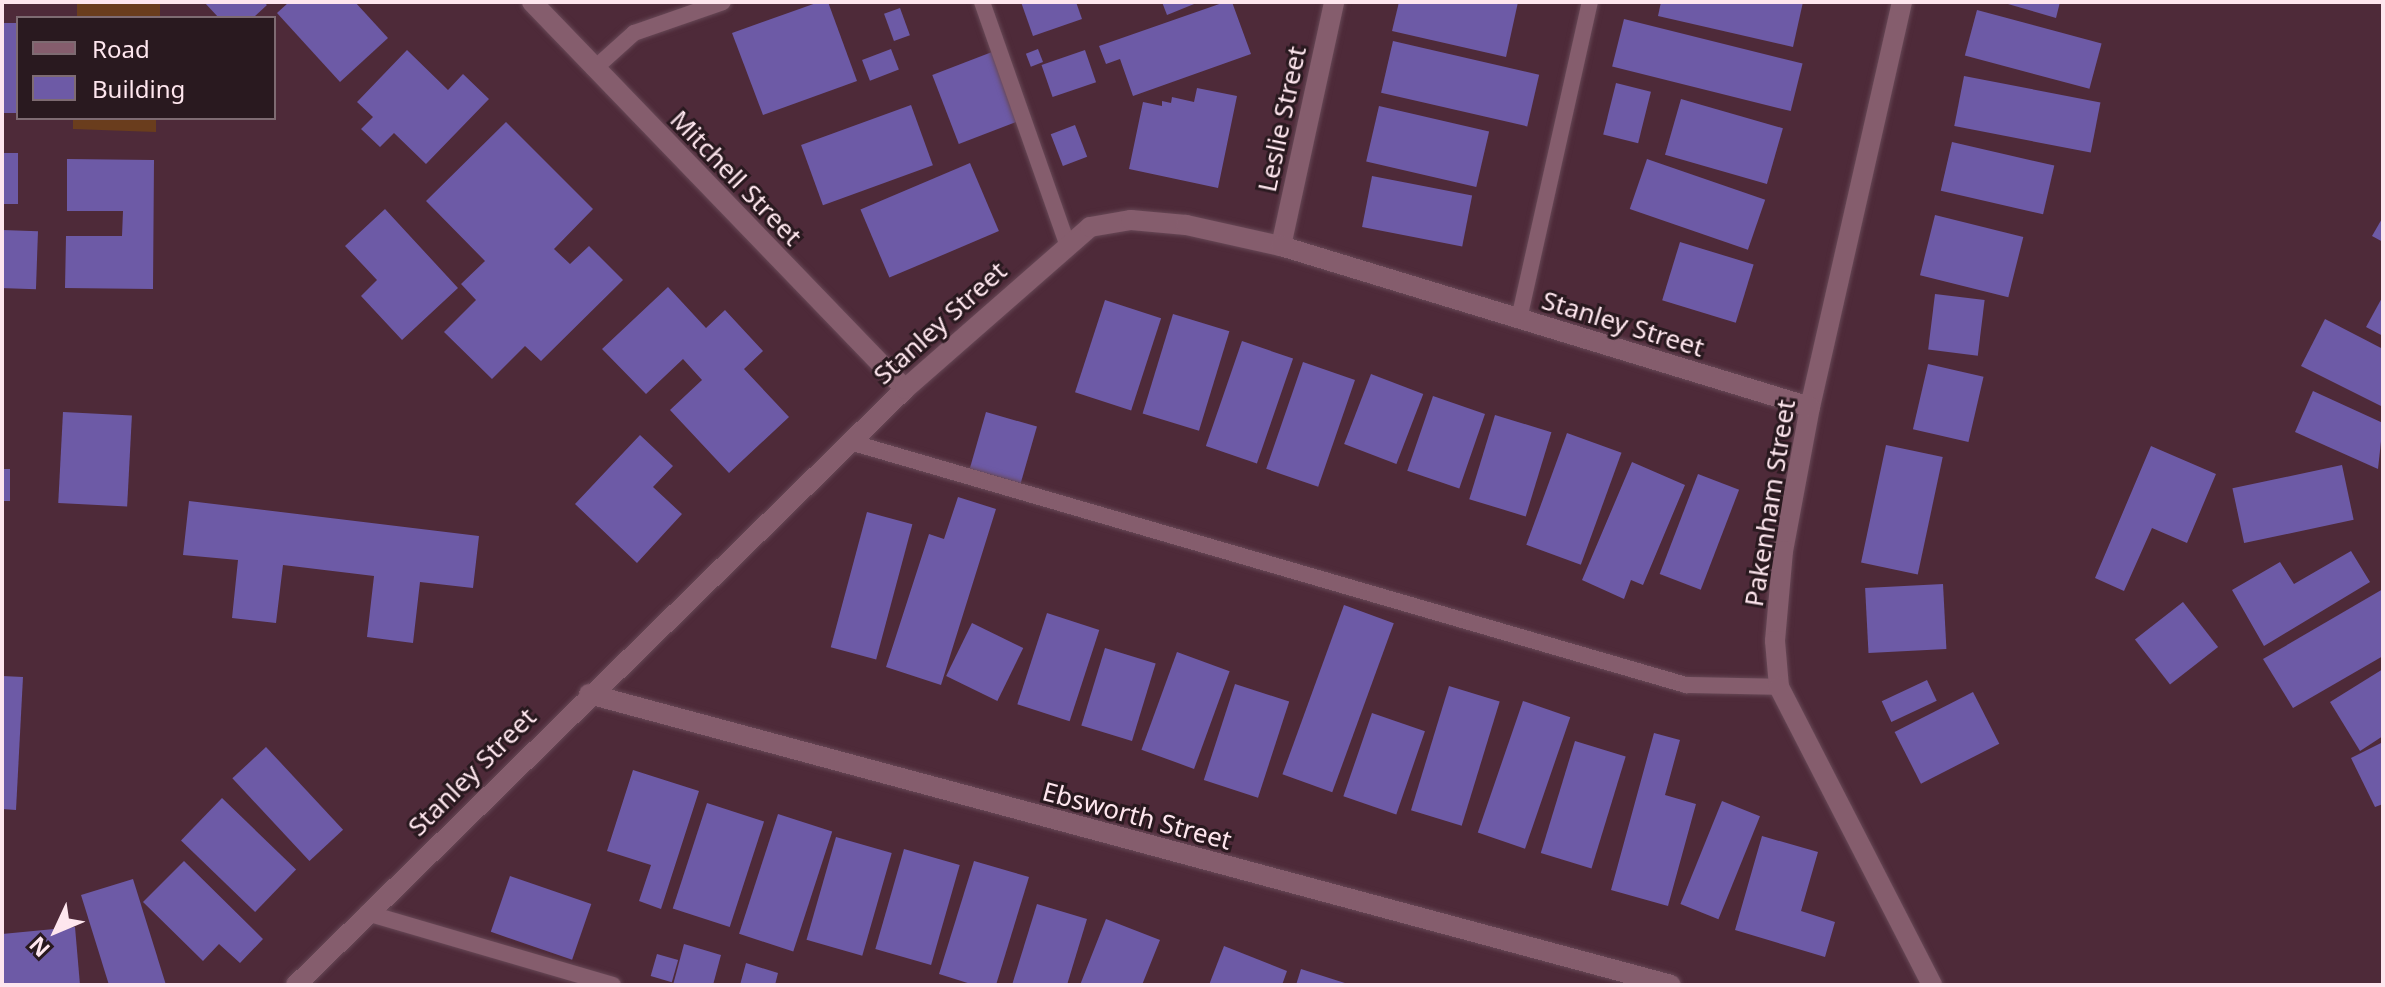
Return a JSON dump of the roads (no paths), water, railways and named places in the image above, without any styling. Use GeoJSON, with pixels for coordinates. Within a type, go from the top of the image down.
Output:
{"type":"FeatureCollection","features":[{"type":"Feature","properties":{"kind":"street","name":"Mitchell Street"},"geometry":{"type":"LineString","coordinates":[[532,2],[905,389]]}},
{"type":"Feature","properties":{"kind":"street","name":"Leslie Street"},"geometry":{"type":"LineString","coordinates":[[1281,246],[1334,2]]}},
{"type":"Feature","properties":{"kind":"street","name":"Pakenham Street"},"geometry":{"type":"LineString","coordinates":[[1902,2],[1810,407],[1783,551],[1775,641],[1779,687],[1932,985]]}},
{"type":"Feature","properties":{"kind":"street","name":"Stanley Street"},"geometry":{"type":"LineString","coordinates":[[296,985],[589,694],[905,389],[1090,227],[1131,220],[1186,225],[1281,246],[1810,407]]}},
{"type":"Feature","properties":{"kind":"street","name":"Ebsworth Street"},"geometry":{"type":"LineString","coordinates":[[589,694],[1671,985]]}},
{"type":"Feature","properties":{"kind":"lane"},"geometry":{"type":"LineString","coordinates":[[594,69],[634,33],[723,2]]}},
{"type":"Feature","properties":{"kind":"lane"},"geometry":{"type":"LineString","coordinates":[[982,2],[1067,244]]}},
{"type":"Feature","properties":{"kind":"lane"},"geometry":{"type":"LineString","coordinates":[[1519,319],[1590,2]]}},
{"type":"Feature","properties":{"kind":"lane"},"geometry":{"type":"LineString","coordinates":[[850,442],[1686,685],[1779,687]]}},
{"type":"Feature","properties":{"kind":"lane"},"geometry":{"type":"LineString","coordinates":[[367,913],[613,985]]}}]}
